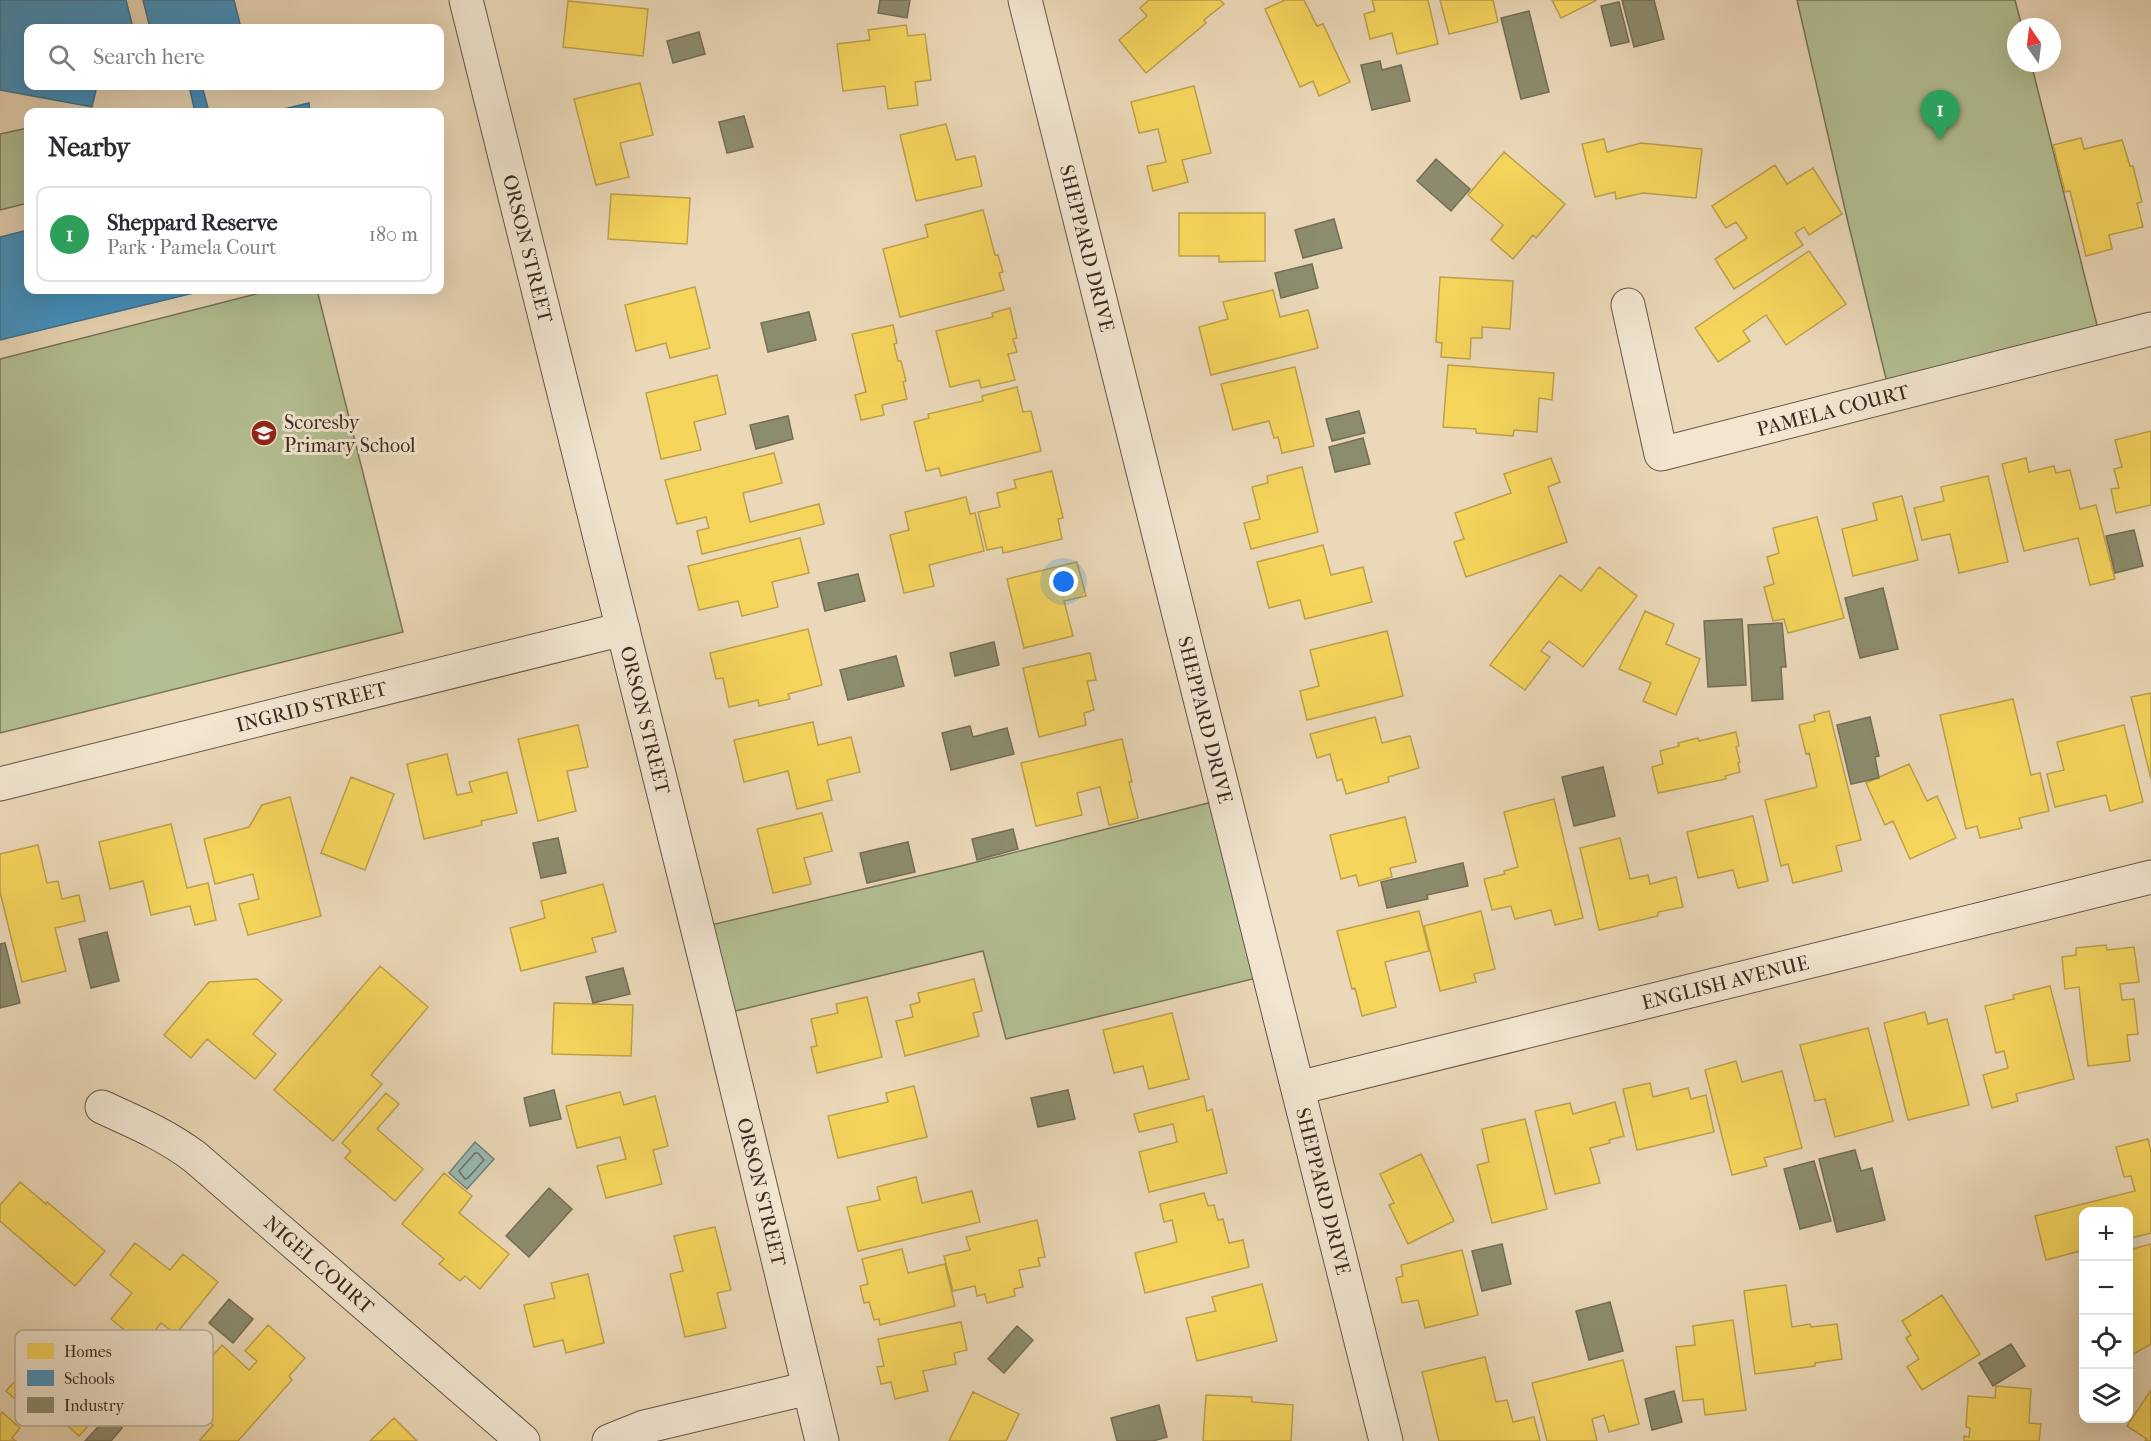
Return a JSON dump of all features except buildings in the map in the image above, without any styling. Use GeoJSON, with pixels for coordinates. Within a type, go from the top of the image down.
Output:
{"type":"FeatureCollection","features":[{"type":"Feature","properties":{"kind":"street","name":"ORSON STREET"},"geometry":{"type":"LineString","coordinates":[[466,0],[720,1015],[822,1441]]}},
{"type":"Feature","properties":{"kind":"street","name":"SHEPPARD DRIVE"},"geometry":{"type":"LineString","coordinates":[[1025,0],[1386,1441]]}},
{"type":"Feature","properties":{"kind":"street","name":"PAMELA COURT"},"geometry":{"type":"LineString","coordinates":[[1628,305],[1661,453],[2151,329]]}},
{"type":"Feature","properties":{"kind":"street","name":"INGRID STREET"},"geometry":{"type":"LineString","coordinates":[[0,784],[623,629]]}},
{"type":"Feature","properties":{"kind":"street","name":"ENGLISH AVENUE"},"geometry":{"type":"LineString","coordinates":[[1298,1088],[2151,877]]}},
{"type":"Feature","properties":{"kind":"street","name":"NIGEL COURT"},"geometry":{"type":"LineString","coordinates":[[102,1107],[155,1131],[195,1157],[523,1441]]}},
{"type":"Feature","properties":{"kind":"street"},"geometry":{"type":"LineString","coordinates":[[609,1441],[644,1427],[809,1388]]}},
{"type":"Feature","properties":{"kind":"green space"},"geometry":{"type":"Polygon","coordinates":[[[1797,0],[2015,0],[2020,18],[2007,18],[2007,72],[2033,72],[2101,341],[1890,395],[1797,0]]]}},
{"type":"Feature","properties":{"kind":"green space"},"geometry":{"type":"Polygon","coordinates":[[[24,129],[24,204],[0,210],[0,134],[24,129]]]}},
{"type":"Feature","properties":{"kind":"green space"},"geometry":{"type":"Polygon","coordinates":[[[256,294],[318,294],[403,632],[0,733],[0,359],[256,294]]]}},
{"type":"Feature","properties":{"kind":"green space"},"geometry":{"type":"Polygon","coordinates":[[[1224,799],[1269,975],[1006,1039],[983,951],[719,1015],[698,928],[961,866],[1224,799]]]}},
{"type":"Feature","properties":{"kind":"water"},"geometry":{"type":"Polygon","coordinates":[[[475,1142],[494,1159],[467,1189],[449,1173],[475,1142]]]}},
{"type":"Feature","properties":{"kind":"place","name":"Sheppard Reserve"},"geometry":{"type":"Point","coordinates":[1940,140]}},
{"type":"Feature","properties":{"kind":"place","name":"Scoresby Primary School"},"geometry":{"type":"Point","coordinates":[264,433]}}]}
